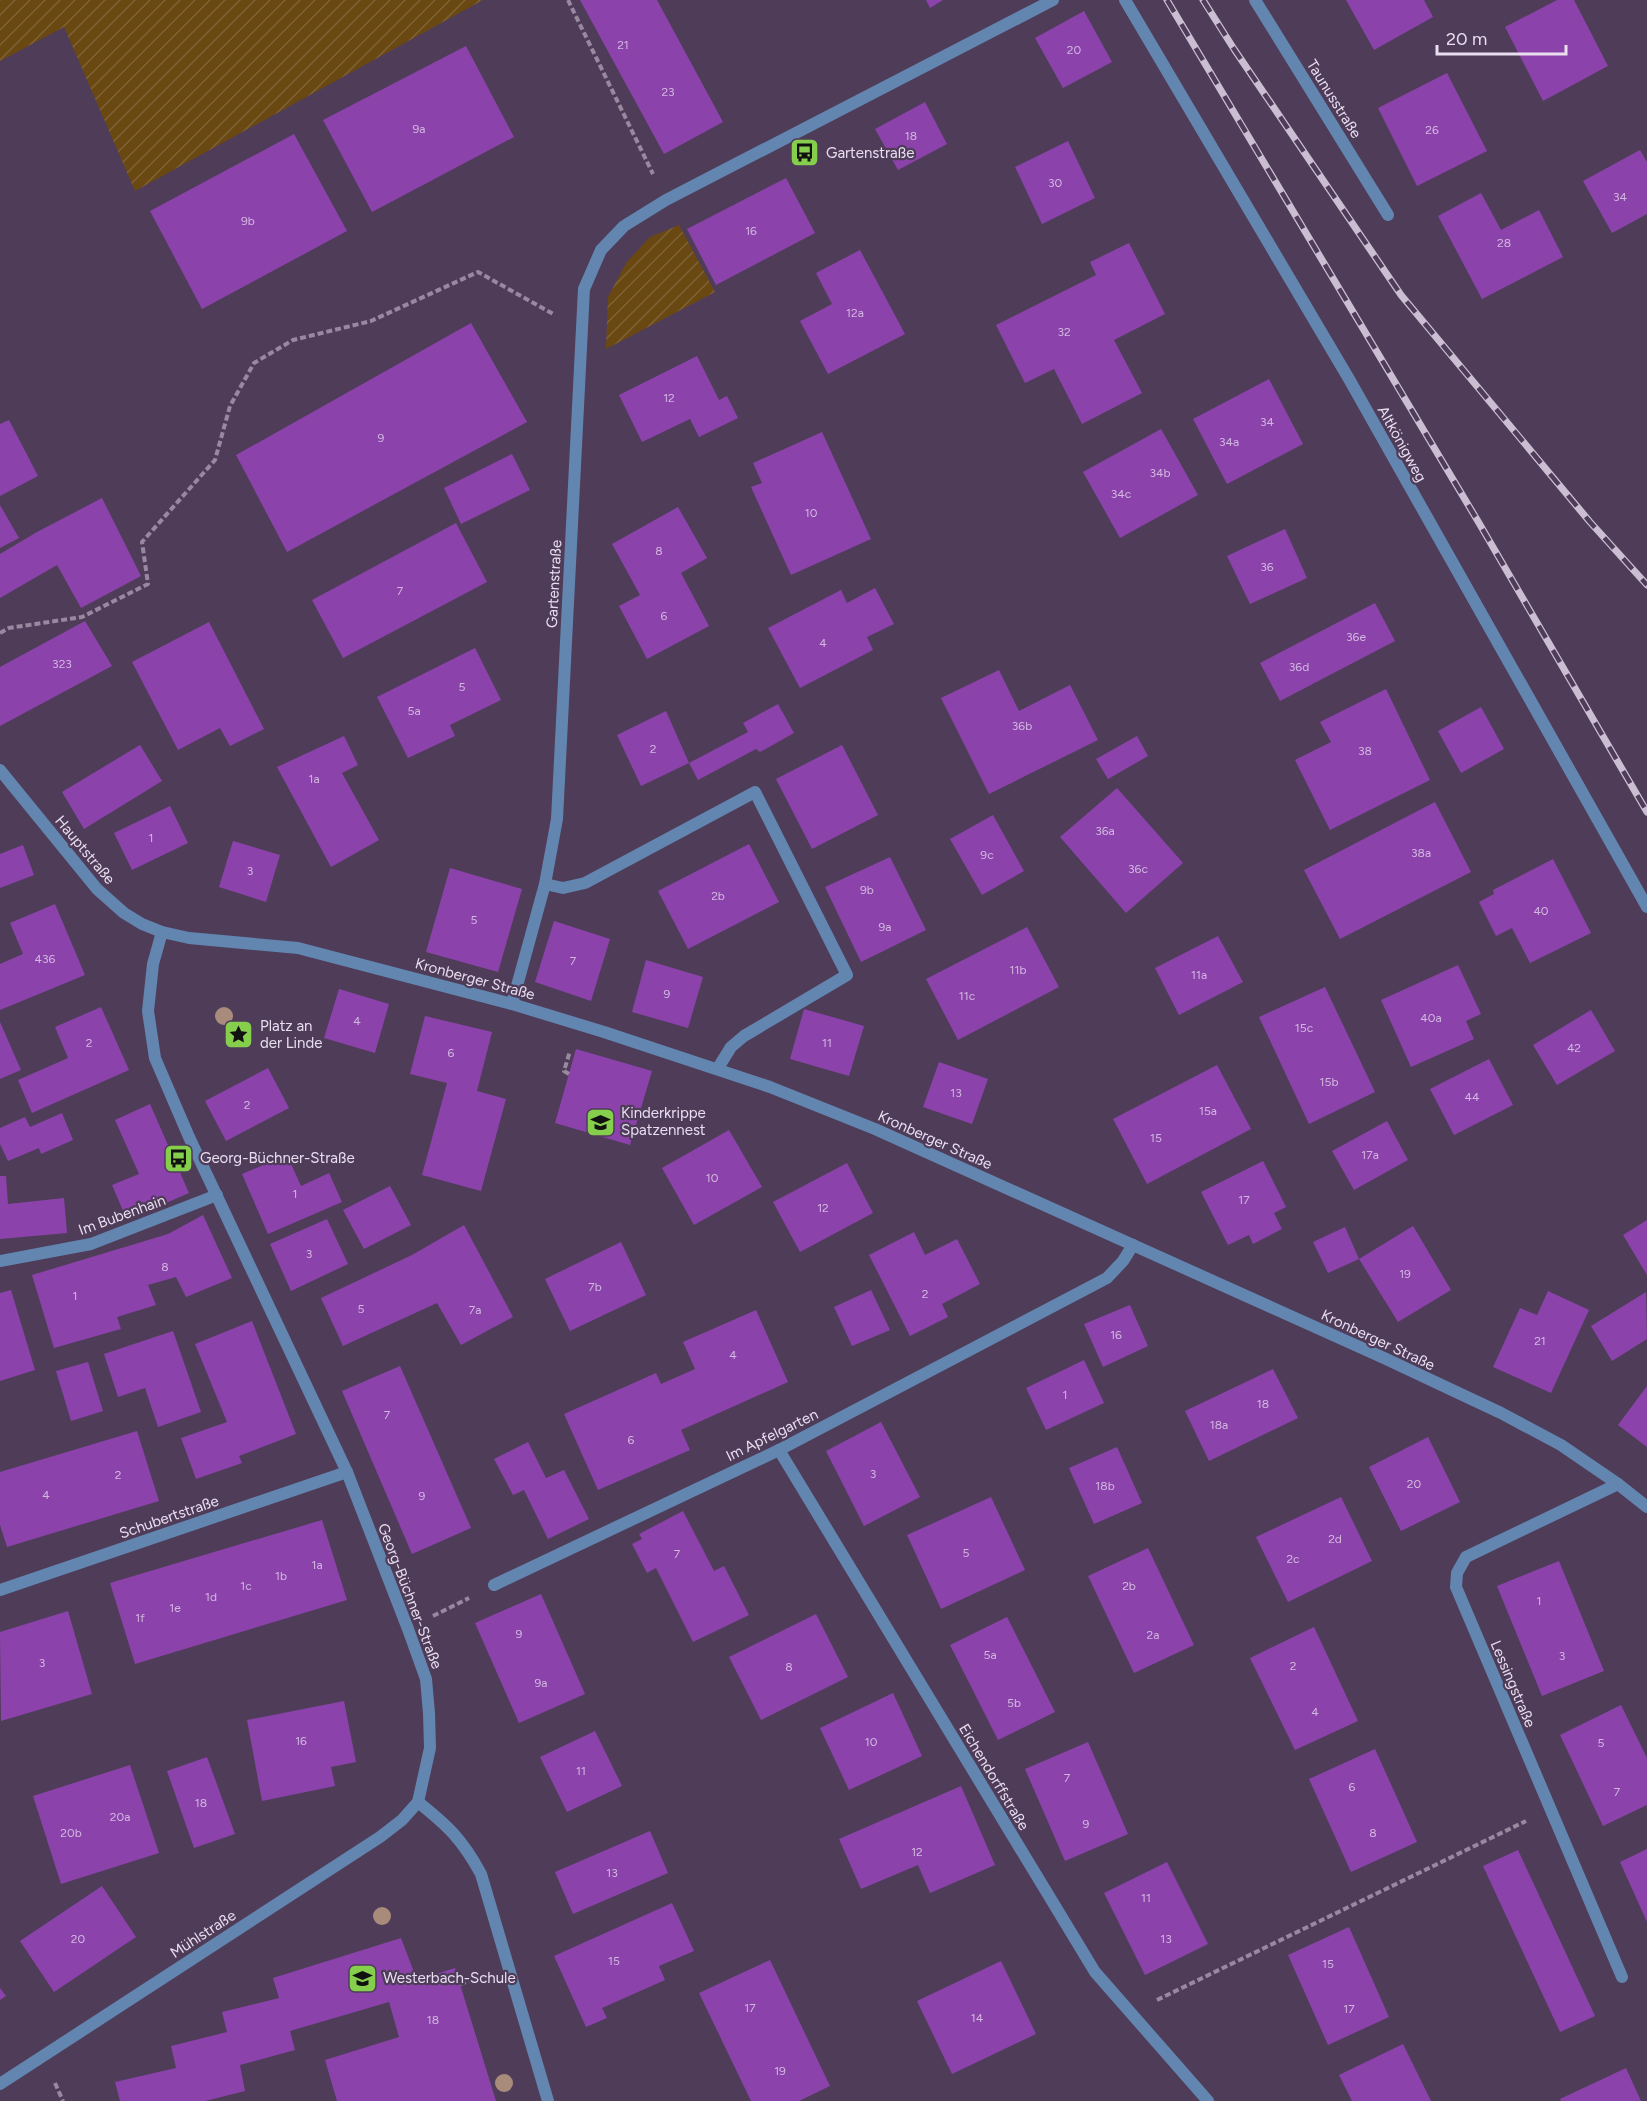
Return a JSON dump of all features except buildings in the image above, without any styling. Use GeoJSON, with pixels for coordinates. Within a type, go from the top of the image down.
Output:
{"type":"FeatureCollection","features":[{"type":"Feature","properties":{"kind":"street","name":"Gartenstraße"},"geometry":{"type":"LineString","coordinates":[[512,1004],[545,884],[557,819],[584,289],[602,250],[624,226],[666,201],[1053,0]]}},
{"type":"Feature","properties":{"kind":"street","name":"Altkönigweg"},"geometry":{"type":"LineString","coordinates":[[1125,0],[1349,379],[1647,907]]}},
{"type":"Feature","properties":{"kind":"street","name":"Taunusstraße"},"geometry":{"type":"LineString","coordinates":[[1255,0],[1388,215]]}},
{"type":"Feature","properties":{"kind":"street","name":"Hauptstraße"},"geometry":{"type":"LineString","coordinates":[[0,770],[97,889],[124,913],[162,932]]}},
{"type":"Feature","properties":{"kind":"street"},"geometry":{"type":"LineString","coordinates":[[545,884],[562,888],[585,883],[755,792],[847,975],[744,1036],[731,1047],[718,1068]]}},
{"type":"Feature","properties":{"kind":"street","name":"Kronberger Straße"},"geometry":{"type":"LineString","coordinates":[[162,932],[189,938],[298,948],[512,1004],[718,1068],[770,1087],[875,1129],[1501,1413],[1561,1445],[1647,1507]]}},
{"type":"Feature","properties":{"kind":"street","name":"Georg-Büchner-Straße"},"geometry":{"type":"LineString","coordinates":[[162,932],[153,964],[148,1011],[155,1058],[347,1472],[426,1679],[430,1748],[418,1802]]}},
{"type":"Feature","properties":{"kind":"street","name":"Im Bubenhain"},"geometry":{"type":"LineString","coordinates":[[0,1261],[91,1244],[217,1195]]}},
{"type":"Feature","properties":{"kind":"street","name":"Im Apfelgarten"},"geometry":{"type":"LineString","coordinates":[[494,1585],[779,1450],[1107,1278],[1123,1261],[1133,1245]]}},
{"type":"Feature","properties":{"kind":"street","name":"Eichendorffstraße"},"geometry":{"type":"LineString","coordinates":[[779,1450],[1095,1972],[1208,2101]]}},
{"type":"Feature","properties":{"kind":"street","name":"Schubertstraße"},"geometry":{"type":"LineString","coordinates":[[0,1590],[347,1472]]}},
{"type":"Feature","properties":{"kind":"street","name":"Lessingstraße"},"geometry":{"type":"LineString","coordinates":[[1618,1484],[1466,1557],[1457,1573],[1456,1587],[1622,1977]]}},
{"type":"Feature","properties":{"kind":"street"},"geometry":{"type":"LineString","coordinates":[[418,1802],[447,1826],[468,1849],[481,1874],[548,2101]]}},
{"type":"Feature","properties":{"kind":"street","name":"Mühlstraße"},"geometry":{"type":"LineString","coordinates":[[0,2084],[380,1837],[402,1820],[418,1802]]}},
{"type":"Feature","properties":{"kind":"path"},"geometry":{"type":"LineString","coordinates":[[568,0],[666,201]]}},
{"type":"Feature","properties":{"kind":"path"},"geometry":{"type":"LineString","coordinates":[[0,633],[9,628],[82,617],[148,584],[141,542],[215,460],[230,406],[254,363],[293,340],[371,321],[478,272],[582,330]]}},
{"type":"Feature","properties":{"kind":"path"},"geometry":{"type":"LineString","coordinates":[[408,1629],[494,1585]]}},
{"type":"Feature","properties":{"kind":"path"},"geometry":{"type":"LineString","coordinates":[[1130,2013],[1550,1809]]}},
{"type":"Feature","properties":{"kind":"path"},"geometry":{"type":"LineString","coordinates":[[61,2094],[63,2101]]}},
{"type":"Feature","properties":{"kind":"shaded area"},"geometry":{"type":"Polygon","coordinates":[[[0,0],[483,0],[135,191],[64,27],[0,61],[0,0]]]}},
{"type":"Feature","properties":{"kind":"shaded area"},"geometry":{"type":"Polygon","coordinates":[[[679,225],[715,292],[606,349],[608,297],[626,263],[650,237],[679,225]]]}},
{"type":"Feature","properties":{"kind":"railway"},"geometry":{"type":"LineString","coordinates":[[1167,0],[1479,523],[1647,812]]}},
{"type":"Feature","properties":{"kind":"railway"},"geometry":{"type":"LineString","coordinates":[[1203,0],[1401,295],[1590,522],[1647,585]]}},
{"type":"Feature","properties":{"kind":"place","name":"Gartenstraße"},"geometry":{"type":"Point","coordinates":[805,153]}},
{"type":"Feature","properties":{"kind":"place","name":"Platz an der Linde"},"geometry":{"type":"Point","coordinates":[239,1035]}},
{"type":"Feature","properties":{"kind":"place","name":"Kinderkrippe Spatzennest"},"geometry":{"type":"Point","coordinates":[600,1122]}},
{"type":"Feature","properties":{"kind":"place","name":"Georg-Büchner-Straße"},"geometry":{"type":"Point","coordinates":[179,1158]}},
{"type":"Feature","properties":{"kind":"place","name":"Westerbach-Schule"},"geometry":{"type":"Point","coordinates":[362,1978]}}]}
